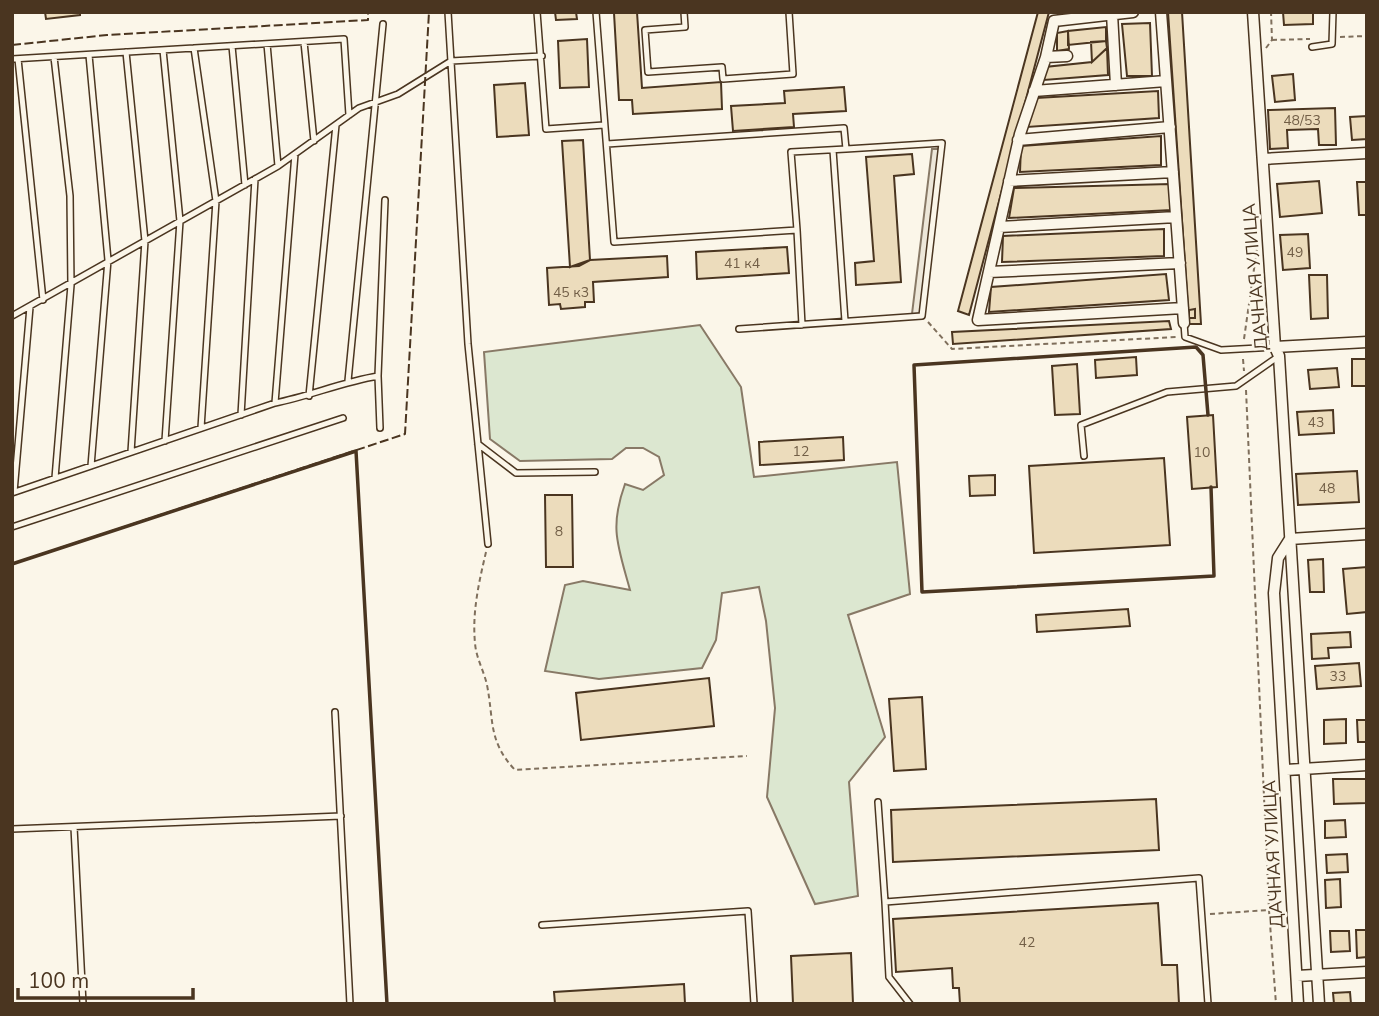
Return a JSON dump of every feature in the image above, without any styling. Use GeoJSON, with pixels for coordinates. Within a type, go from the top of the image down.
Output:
{"type":"FeatureCollection","features":[{"type":"Feature","properties":{"kind":"street"},"geometry":{"type":"LineString","coordinates":[[1133,12],[1054,21],[1046,57],[1018,140],[978,320],[1183,309]]}},
{"type":"Feature","properties":{"kind":"street"},"geometry":{"type":"LineString","coordinates":[[1161,12],[1184,323]]}},
{"type":"Feature","properties":{"kind":"street","name":"ДАЧНАЯ УЛИЦА"},"geometry":{"type":"LineString","coordinates":[[1253,12],[1319,1004]]}},
{"type":"Feature","properties":{"kind":"street"},"geometry":{"type":"LineString","coordinates":[[1112,14],[1116,85]]}},
{"type":"Feature","properties":{"kind":"street"},"geometry":{"type":"LineString","coordinates":[[1046,57],[1067,57]]}},
{"type":"Feature","properties":{"kind":"street"},"geometry":{"type":"LineString","coordinates":[[1034,91],[1166,81]]}},
{"type":"Feature","properties":{"kind":"street"},"geometry":{"type":"LineString","coordinates":[[1018,140],[1170,127]]}},
{"type":"Feature","properties":{"kind":"street"},"geometry":{"type":"LineString","coordinates":[[1263,159],[1367,153]]}},
{"type":"Feature","properties":{"kind":"street"},"geometry":{"type":"LineString","coordinates":[[1009,181],[1173,172]]}},
{"type":"Feature","properties":{"kind":"street"},"geometry":{"type":"LineString","coordinates":[[999,227],[1176,217]]}},
{"type":"Feature","properties":{"kind":"street"},"geometry":{"type":"LineString","coordinates":[[989,272],[1180,263]]}},
{"type":"Feature","properties":{"kind":"street"},"geometry":{"type":"LineString","coordinates":[[1277,351],[1367,342]]}},
{"type":"Feature","properties":{"kind":"street"},"geometry":{"type":"LineString","coordinates":[[1290,539],[1367,534]]}},
{"type":"Feature","properties":{"kind":"street","name":"ДАЧНАЯ УЛИЦА"},"geometry":{"type":"LineString","coordinates":[[1290,539],[1278,558],[1274,593],[1298,1004]]}},
{"type":"Feature","properties":{"kind":"street"},"geometry":{"type":"LineString","coordinates":[[1286,770],[1367,765]]}},
{"type":"Feature","properties":{"kind":"street"},"geometry":{"type":"LineString","coordinates":[[1297,976],[1367,972]]}},
{"type":"Feature","properties":{"kind":"lane"},"geometry":{"type":"LineString","coordinates":[[448,12],[468,344],[488,544]]}},
{"type":"Feature","properties":{"kind":"lane"},"geometry":{"type":"LineString","coordinates":[[537,12],[547,129],[604,125]]}},
{"type":"Feature","properties":{"kind":"lane"},"geometry":{"type":"LineString","coordinates":[[596,12],[614,242],[797,230]]}},
{"type":"Feature","properties":{"kind":"lane"},"geometry":{"type":"LineString","coordinates":[[684,12],[685,27],[645,30],[648,72],[722,67],[723,79],[793,74],[789,12]]}},
{"type":"Feature","properties":{"kind":"lane"},"geometry":{"type":"LineString","coordinates":[[1312,47],[1332,44],[1333,12]]}},
{"type":"Feature","properties":{"kind":"lane"},"geometry":{"type":"LineString","coordinates":[[348,381],[373,103],[383,24]]}},
{"type":"Feature","properties":{"kind":"lane"},"geometry":{"type":"LineString","coordinates":[[43,300],[15,59],[344,39],[349,115]]}},
{"type":"Feature","properties":{"kind":"lane"},"geometry":{"type":"LineString","coordinates":[[304,42],[314,141]]}},
{"type":"Feature","properties":{"kind":"lane"},"geometry":{"type":"LineString","coordinates":[[267,44],[278,166]]}},
{"type":"Feature","properties":{"kind":"lane"},"geometry":{"type":"LineString","coordinates":[[232,46],[244,185]]}},
{"type":"Feature","properties":{"kind":"lane"},"geometry":{"type":"LineString","coordinates":[[194,48],[216,201],[201,428]]}},
{"type":"Feature","properties":{"kind":"lane"},"geometry":{"type":"LineString","coordinates":[[163,50],[180,222],[165,441]]}},
{"type":"Feature","properties":{"kind":"lane"},"geometry":{"type":"LineString","coordinates":[[127,52],[145,242],[131,452]]}},
{"type":"Feature","properties":{"kind":"lane"},"geometry":{"type":"LineString","coordinates":[[89,55],[108,260],[91,466]]}},
{"type":"Feature","properties":{"kind":"lane"},"geometry":{"type":"LineString","coordinates":[[12,316],[278,166],[349,115],[398,94],[451,61],[542,56]]}},
{"type":"Feature","properties":{"kind":"lane"},"geometry":{"type":"LineString","coordinates":[[54,57],[70,196],[71,285],[55,478]]}},
{"type":"Feature","properties":{"kind":"lane"},"geometry":{"type":"LineString","coordinates":[[309,396],[335,125]]}},
{"type":"Feature","properties":{"kind":"lane"},"geometry":{"type":"LineString","coordinates":[[607,144],[844,128],[846,149]]}},
{"type":"Feature","properties":{"kind":"lane"},"geometry":{"type":"LineString","coordinates":[[739,329],[802,325],[922,316],[942,143],[791,152],[802,325]]}},
{"type":"Feature","properties":{"kind":"lane"},"geometry":{"type":"LineString","coordinates":[[833,150],[845,321]]}},
{"type":"Feature","properties":{"kind":"lane"},"geometry":{"type":"LineString","coordinates":[[275,403],[295,154]]}},
{"type":"Feature","properties":{"kind":"lane"},"geometry":{"type":"LineString","coordinates":[[241,415],[255,179]]}},
{"type":"Feature","properties":{"kind":"lane"},"geometry":{"type":"LineString","coordinates":[[380,428],[378,376],[385,201]]}},
{"type":"Feature","properties":{"kind":"lane"},"geometry":{"type":"LineString","coordinates":[[30,307],[13,492],[275,403],[309,396],[348,381],[378,376]]}},
{"type":"Feature","properties":{"kind":"lane"},"geometry":{"type":"LineString","coordinates":[[1184,323],[1185,337],[1221,350],[1277,351]]}},
{"type":"Feature","properties":{"kind":"lane"},"geometry":{"type":"LineString","coordinates":[[1084,456],[1081,425],[1167,392],[1236,386],[1277,351]]}},
{"type":"Feature","properties":{"kind":"lane"},"geometry":{"type":"LineString","coordinates":[[12,527],[343,418]]}},
{"type":"Feature","properties":{"kind":"lane"},"geometry":{"type":"LineString","coordinates":[[478,444],[516,472],[595,472]]}},
{"type":"Feature","properties":{"kind":"lane"},"geometry":{"type":"LineString","coordinates":[[335,712],[350,1004]]}},
{"type":"Feature","properties":{"kind":"lane"},"geometry":{"type":"LineString","coordinates":[[878,802],[889,977],[910,1004]]}},
{"type":"Feature","properties":{"kind":"lane"},"geometry":{"type":"LineString","coordinates":[[12,830],[341,816]]}},
{"type":"Feature","properties":{"kind":"lane"},"geometry":{"type":"LineString","coordinates":[[74,827],[83,1004]]}},
{"type":"Feature","properties":{"kind":"lane"},"geometry":{"type":"LineString","coordinates":[[884,902],[1199,878],[1208,1004]]}},
{"type":"Feature","properties":{"kind":"lane"},"geometry":{"type":"LineString","coordinates":[[541,925],[748,911],[754,1004]]}},
{"type":"Feature","properties":{"kind":"path"},"geometry":{"type":"LineString","coordinates":[[1256,60],[1272,40],[1271,12]]}},
{"type":"Feature","properties":{"kind":"path"},"geometry":{"type":"LineString","coordinates":[[1257,242],[1242,349],[1269,910],[1276,1004]]}},
{"type":"Feature","properties":{"kind":"path"},"geometry":{"type":"LineString","coordinates":[[922,316],[952,349],[1185,337]]}},
{"type":"Feature","properties":{"kind":"path"},"geometry":{"type":"LineString","coordinates":[[488,544],[475,601],[475,645],[487,687],[491,725],[501,755],[515,770],[747,756]]}},
{"type":"Feature","properties":{"kind":"path"},"geometry":{"type":"LineString","coordinates":[[1202,914],[1269,910]]}},
{"type":"Feature","properties":{"kind":"green space"},"geometry":{"type":"Polygon","coordinates":[[[700,325],[741,387],[754,477],[897,462],[910,594],[848,615],[885,737],[849,782],[858,896],[815,904],[767,797],[775,708],[766,621],[759,587],[722,593],[716,640],[702,668],[599,679],[545,671],[565,585],[583,581],[630,590],[617,537],[620,499],[625,484],[643,490],[664,475],[659,457],[643,448],[626,448],[612,459],[520,461],[490,439],[484,352],[700,325]]]}},
{"type":"Feature","properties":{"kind":"shaded area"},"geometry":{"type":"Polygon","coordinates":[[[932,149],[941,149],[923,313],[912,314],[932,149]]]}},
{"type":"Feature","properties":{"kind":"building"},"geometry":{"type":"Polygon","coordinates":[[[45,12],[80,12],[80,15],[46,19],[45,12]]]}},
{"type":"Feature","properties":{"kind":"building"},"geometry":{"type":"Polygon","coordinates":[[[555,12],[576,12],[577,19],[556,20],[555,12]]]}},
{"type":"Feature","properties":{"kind":"building"},"geometry":{"type":"Polygon","coordinates":[[[637,12],[642,88],[721,82],[722,109],[633,114],[632,100],[619,100],[614,13],[637,12]]]}},
{"type":"Feature","properties":{"kind":"building"},"geometry":{"type":"Polygon","coordinates":[[[1038,12],[1049,12],[969,315],[958,311],[1038,12]]]}},
{"type":"Feature","properties":{"kind":"building"},"geometry":{"type":"Polygon","coordinates":[[[1168,12],[1182,12],[1201,324],[1189,324],[1168,12]]]}},
{"type":"Feature","properties":{"kind":"building"},"geometry":{"type":"Polygon","coordinates":[[[1283,12],[1313,12],[1313,24],[1284,25],[1283,12]]]}},
{"type":"Feature","properties":{"kind":"building"},"geometry":{"type":"Polygon","coordinates":[[[1150,23],[1152,76],[1127,76],[1122,24],[1150,23]]]}},
{"type":"Feature","properties":{"kind":"building"},"geometry":{"type":"Polygon","coordinates":[[[1106,27],[1106,41],[1068,45],[1068,31],[1106,27]]]}},
{"type":"Feature","properties":{"kind":"building"},"geometry":{"type":"Polygon","coordinates":[[[1068,31],[1069,49],[1057,51],[1057,33],[1068,31]]]}},
{"type":"Feature","properties":{"kind":"building"},"geometry":{"type":"Polygon","coordinates":[[[587,39],[589,87],[560,88],[558,41],[587,39]]]}},
{"type":"Feature","properties":{"kind":"building"},"geometry":{"type":"Polygon","coordinates":[[[1106,41],[1107,48],[1092,62],[1091,42],[1106,41]]]}},
{"type":"Feature","properties":{"kind":"building"},"geometry":{"type":"Polygon","coordinates":[[[1107,48],[1108,75],[1044,80],[1045,67],[1092,62],[1107,48]]]}},
{"type":"Feature","properties":{"kind":"building"},"geometry":{"type":"Polygon","coordinates":[[[1293,74],[1295,100],[1275,102],[1272,76],[1293,74]]]}},
{"type":"Feature","properties":{"kind":"building"},"geometry":{"type":"Polygon","coordinates":[[[525,83],[529,135],[497,137],[494,85],[525,83]]]}},
{"type":"Feature","properties":{"kind":"building"},"geometry":{"type":"Polygon","coordinates":[[[844,87],[846,111],[793,114],[794,127],[733,131],[731,106],[785,103],[784,91],[844,87]]]}},
{"type":"Feature","properties":{"kind":"building"},"geometry":{"type":"Polygon","coordinates":[[[1158,91],[1159,118],[1027,127],[1036,98],[1158,91]]]}},
{"type":"Feature","properties":{"kind":"building"},"geometry":{"type":"Polygon","coordinates":[[[1335,108],[1336,145],[1319,145],[1318,129],[1287,130],[1288,148],[1270,149],[1268,110],[1335,108]]]}},
{"type":"Feature","properties":{"kind":"building"},"geometry":{"type":"Polygon","coordinates":[[[1367,116],[1367,139],[1352,140],[1350,117],[1367,116]]]}},
{"type":"Feature","properties":{"kind":"building"},"geometry":{"type":"Polygon","coordinates":[[[1161,136],[1161,165],[1020,172],[1021,146],[1161,136]]]}},
{"type":"Feature","properties":{"kind":"building"},"geometry":{"type":"Polygon","coordinates":[[[583,140],[590,260],[570,267],[562,141],[583,140]]]}},
{"type":"Feature","properties":{"kind":"building"},"geometry":{"type":"Polygon","coordinates":[[[912,154],[914,174],[894,176],[901,282],[856,285],[855,263],[874,261],[866,157],[912,154]]]}},
{"type":"Feature","properties":{"kind":"building"},"geometry":{"type":"Polygon","coordinates":[[[1319,181],[1322,213],[1280,217],[1277,184],[1319,181]]]}},
{"type":"Feature","properties":{"kind":"building"},"geometry":{"type":"Polygon","coordinates":[[[1357,182],[1367,182],[1367,215],[1359,215],[1357,182]]]}},
{"type":"Feature","properties":{"kind":"building"},"geometry":{"type":"Polygon","coordinates":[[[1170,184],[1172,210],[1009,218],[1014,188],[1170,184]]]}},
{"type":"Feature","properties":{"kind":"building"},"geometry":{"type":"Polygon","coordinates":[[[1164,229],[1164,256],[1002,262],[1003,236],[1164,229]]]}},
{"type":"Feature","properties":{"kind":"building"},"geometry":{"type":"Polygon","coordinates":[[[1308,234],[1310,268],[1283,270],[1280,235],[1308,234]]]}},
{"type":"Feature","properties":{"kind":"building"},"geometry":{"type":"Polygon","coordinates":[[[787,247],[789,273],[697,279],[696,252],[787,247]]]}},
{"type":"Feature","properties":{"kind":"building"},"geometry":{"type":"Polygon","coordinates":[[[667,256],[668,277],[593,282],[594,302],[585,302],[585,307],[561,309],[560,304],[549,305],[547,268],[579,266],[590,260],[667,256]]]}},
{"type":"Feature","properties":{"kind":"building"},"geometry":{"type":"Polygon","coordinates":[[[1166,274],[1169,300],[989,312],[991,287],[1166,274]]]}},
{"type":"Feature","properties":{"kind":"building"},"geometry":{"type":"Polygon","coordinates":[[[1309,275],[1327,275],[1328,318],[1311,319],[1309,275]]]}},
{"type":"Feature","properties":{"kind":"building"},"geometry":{"type":"Polygon","coordinates":[[[1195,309],[1195,318],[1189,318],[1189,310],[1195,309]]]}},
{"type":"Feature","properties":{"kind":"building"},"geometry":{"type":"Polygon","coordinates":[[[1169,321],[1171,329],[953,344],[952,332],[1169,321]]]}},
{"type":"Feature","properties":{"kind":"building"},"geometry":{"type":"Polygon","coordinates":[[[1136,357],[1137,375],[1096,378],[1095,360],[1136,357]]]}},
{"type":"Feature","properties":{"kind":"building"},"geometry":{"type":"Polygon","coordinates":[[[1352,359],[1367,359],[1367,386],[1352,386],[1352,359]]]}},
{"type":"Feature","properties":{"kind":"building"},"geometry":{"type":"Polygon","coordinates":[[[1077,364],[1080,414],[1055,415],[1052,366],[1077,364]]]}},
{"type":"Feature","properties":{"kind":"building"},"geometry":{"type":"Polygon","coordinates":[[[1337,368],[1339,387],[1310,389],[1308,370],[1337,368]]]}},
{"type":"Feature","properties":{"kind":"building"},"geometry":{"type":"Polygon","coordinates":[[[1333,410],[1334,433],[1299,435],[1297,412],[1333,410]]]}},
{"type":"Feature","properties":{"kind":"building"},"geometry":{"type":"Polygon","coordinates":[[[1213,415],[1217,487],[1192,489],[1187,417],[1213,415]]]}},
{"type":"Feature","properties":{"kind":"building"},"geometry":{"type":"Polygon","coordinates":[[[843,437],[844,460],[760,465],[759,442],[843,437]]]}},
{"type":"Feature","properties":{"kind":"building"},"geometry":{"type":"Polygon","coordinates":[[[1164,458],[1170,545],[1034,553],[1029,466],[1164,458]]]}},
{"type":"Feature","properties":{"kind":"building"},"geometry":{"type":"Polygon","coordinates":[[[1357,471],[1359,502],[1298,505],[1296,474],[1357,471]]]}},
{"type":"Feature","properties":{"kind":"building"},"geometry":{"type":"Polygon","coordinates":[[[995,475],[995,495],[970,496],[969,476],[995,475]]]}},
{"type":"Feature","properties":{"kind":"building"},"geometry":{"type":"Polygon","coordinates":[[[545,495],[572,495],[573,567],[546,567],[545,495]]]}},
{"type":"Feature","properties":{"kind":"building"},"geometry":{"type":"Polygon","coordinates":[[[1323,559],[1324,592],[1310,592],[1308,560],[1323,559]]]}},
{"type":"Feature","properties":{"kind":"building"},"geometry":{"type":"Polygon","coordinates":[[[1367,567],[1367,612],[1347,614],[1343,569],[1367,567]]]}},
{"type":"Feature","properties":{"kind":"building"},"geometry":{"type":"Polygon","coordinates":[[[1128,609],[1130,626],[1037,632],[1036,615],[1128,609]]]}},
{"type":"Feature","properties":{"kind":"building"},"geometry":{"type":"Polygon","coordinates":[[[1350,632],[1351,647],[1328,648],[1329,658],[1312,659],[1311,634],[1350,632]]]}},
{"type":"Feature","properties":{"kind":"building"},"geometry":{"type":"Polygon","coordinates":[[[1359,663],[1361,686],[1317,689],[1315,666],[1359,663]]]}},
{"type":"Feature","properties":{"kind":"building"},"geometry":{"type":"Polygon","coordinates":[[[709,678],[714,726],[581,740],[576,693],[709,678]]]}},
{"type":"Feature","properties":{"kind":"building"},"geometry":{"type":"Polygon","coordinates":[[[922,697],[926,769],[894,771],[889,699],[922,697]]]}},
{"type":"Feature","properties":{"kind":"building"},"geometry":{"type":"Polygon","coordinates":[[[1346,719],[1346,743],[1324,744],[1324,720],[1346,719]]]}},
{"type":"Feature","properties":{"kind":"building"},"geometry":{"type":"Polygon","coordinates":[[[1357,720],[1367,720],[1367,742],[1358,742],[1357,720]]]}},
{"type":"Feature","properties":{"kind":"building"},"geometry":{"type":"Polygon","coordinates":[[[1333,779],[1367,779],[1367,803],[1334,804],[1333,779]]]}},
{"type":"Feature","properties":{"kind":"building"},"geometry":{"type":"Polygon","coordinates":[[[1156,799],[1159,850],[893,862],[891,810],[1156,799]]]}},
{"type":"Feature","properties":{"kind":"building"},"geometry":{"type":"Polygon","coordinates":[[[1345,820],[1346,837],[1325,838],[1325,821],[1345,820]]]}},
{"type":"Feature","properties":{"kind":"building"},"geometry":{"type":"Polygon","coordinates":[[[1347,854],[1348,872],[1327,873],[1326,855],[1347,854]]]}},
{"type":"Feature","properties":{"kind":"building"},"geometry":{"type":"Polygon","coordinates":[[[1340,879],[1341,907],[1326,908],[1325,880],[1340,879]]]}},
{"type":"Feature","properties":{"kind":"building"},"geometry":{"type":"Polygon","coordinates":[[[1158,903],[1162,965],[1177,965],[1179,1004],[960,1004],[959,988],[953,988],[952,968],[896,972],[893,919],[1158,903]]]}},
{"type":"Feature","properties":{"kind":"building"},"geometry":{"type":"Polygon","coordinates":[[[1356,930],[1367,930],[1367,957],[1357,958],[1356,930]]]}},
{"type":"Feature","properties":{"kind":"building"},"geometry":{"type":"Polygon","coordinates":[[[1330,931],[1349,931],[1350,951],[1331,952],[1330,931]]]}},
{"type":"Feature","properties":{"kind":"building"},"geometry":{"type":"Polygon","coordinates":[[[851,953],[853,1004],[793,1004],[791,956],[851,953]]]}},
{"type":"Feature","properties":{"kind":"building"},"geometry":{"type":"Polygon","coordinates":[[[684,984],[685,1004],[555,1004],[554,992],[684,984]]]}},
{"type":"Feature","properties":{"kind":"building"},"geometry":{"type":"Polygon","coordinates":[[[1350,992],[1351,1004],[1334,1004],[1333,993],[1350,992]]]}},
{"type":"Feature","properties":{"kind":"fence"},"geometry":{"type":"LineString","coordinates":[[12,45],[107,35],[368,20],[368,12]]}},
{"type":"Feature","properties":{"kind":"fence"},"geometry":{"type":"LineString","coordinates":[[12,564],[405,434],[429,12]]}},
{"type":"Feature","properties":{"kind":"wall"},"geometry":{"type":"LineString","coordinates":[[1208,415],[1203,355],[1196,347],[914,365],[922,592],[1214,576],[1211,487]]}},
{"type":"Feature","properties":{"kind":"wall"},"geometry":{"type":"LineString","coordinates":[[12,564],[356,451],[387,1004]]}}]}
